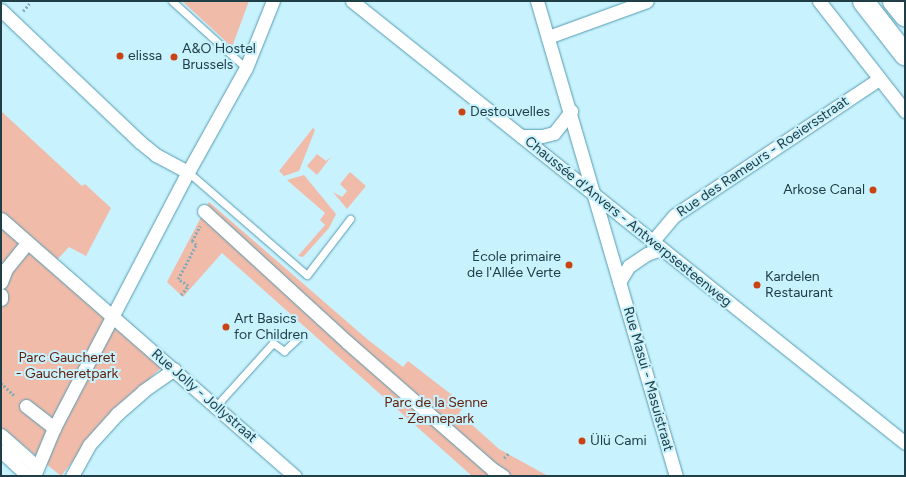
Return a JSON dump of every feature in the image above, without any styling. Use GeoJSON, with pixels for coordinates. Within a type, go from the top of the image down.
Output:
{"type":"FeatureCollection","features":[{"type":"Feature","properties":{"kind":"main road"},"geometry":{"type":"LineString","coordinates":[[863,1],[905,55]]}},
{"type":"Feature","properties":{"kind":"main road"},"geometry":{"type":"LineString","coordinates":[[893,1],[905,16]]}},
{"type":"Feature","properties":{"kind":"street"},"geometry":{"type":"LineString","coordinates":[[33,473],[54,428],[188,172],[246,68],[273,1]]}},
{"type":"Feature","properties":{"kind":"street","name":"Chaussée d'Anvers - Antwerpsesteenweg"},"geometry":{"type":"LineString","coordinates":[[352,1],[596,198],[905,443]]}},
{"type":"Feature","properties":{"kind":"street","name":"Rue Masui - Masuistraat"},"geometry":{"type":"LineString","coordinates":[[537,1],[571,111],[676,476]]}},
{"type":"Feature","properties":{"kind":"street"},"geometry":{"type":"LineString","coordinates":[[548,37],[647,1]]}},
{"type":"Feature","properties":{"kind":"street"},"geometry":{"type":"LineString","coordinates":[[819,1],[879,79],[905,110]]}},
{"type":"Feature","properties":{"kind":"street"},"geometry":{"type":"LineString","coordinates":[[1,10],[140,142],[156,155],[188,172]]}},
{"type":"Feature","properties":{"kind":"street","name":"Rue des Rameurs - Roeiersstraat"},"geometry":{"type":"LineString","coordinates":[[657,246],[676,215],[879,79]]}},
{"type":"Feature","properties":{"kind":"street"},"geometry":{"type":"LineString","coordinates":[[521,136],[542,136],[554,133],[571,111]]}},
{"type":"Feature","properties":{"kind":"street"},"geometry":{"type":"LineString","coordinates":[[204,211],[347,342],[492,469],[503,476]]}},
{"type":"Feature","properties":{"kind":"street","name":"Rue Jolly - Jollystraat"},"geometry":{"type":"LineString","coordinates":[[1,219],[112,318],[174,369],[295,476]]}},
{"type":"Feature","properties":{"kind":"street"},"geometry":{"type":"LineString","coordinates":[[1,282],[4,268],[27,243]]}},
{"type":"Feature","properties":{"kind":"street"},"geometry":{"type":"LineString","coordinates":[[619,282],[633,263],[657,246]]}},
{"type":"Feature","properties":{"kind":"street"},"geometry":{"type":"LineString","coordinates":[[72,476],[89,445],[117,414],[144,391],[174,369]]}},
{"type":"Feature","properties":{"kind":"street"},"geometry":{"type":"LineString","coordinates":[[26,406],[54,428]]}},
{"type":"Feature","properties":{"kind":"street"},"geometry":{"type":"LineString","coordinates":[[1,435],[33,473]]}},
{"type":"Feature","properties":{"kind":"street"},"geometry":{"type":"LineString","coordinates":[[1,451],[33,473]]}},
{"type":"Feature","properties":{"kind":"lane"},"geometry":{"type":"LineString","coordinates":[[172,1],[246,68]]}},
{"type":"Feature","properties":{"kind":"lane"},"geometry":{"type":"LineString","coordinates":[[188,172],[307,275],[350,219]]}},
{"type":"Feature","properties":{"kind":"lane"},"geometry":{"type":"LineString","coordinates":[[216,406],[273,343],[284,351],[299,337]]}},
{"type":"Feature","properties":{"kind":"path"},"geometry":{"type":"LineString","coordinates":[[181,295],[188,286],[178,279],[196,245],[192,241],[197,231]]}},
{"type":"Feature","properties":{"kind":"path"},"geometry":{"type":"LineString","coordinates":[[1,383],[26,406]]}},
{"type":"Feature","properties":{"kind":"path"},"geometry":{"type":"LineString","coordinates":[[502,457],[505,459],[508,454]]}},
{"type":"Feature","properties":{"kind":"green space"},"geometry":{"type":"Polygon","coordinates":[[[182,1],[249,1],[232,47],[182,1]]]}},
{"type":"Feature","properties":{"kind":"green space","name":"Parc Gaucheret - Gaucheretpark"},"geometry":{"type":"Polygon","coordinates":[[[1,111],[82,186],[85,184],[111,208],[86,256],[69,247],[51,266],[163,366],[108,417],[61,476],[1,427],[1,111]]]}},
{"type":"Feature","properties":{"kind":"green space"},"geometry":{"type":"Polygon","coordinates":[[[313,128],[315,130],[299,171],[284,176],[279,171],[313,128]]]}},
{"type":"Feature","properties":{"kind":"green space"},"geometry":{"type":"Polygon","coordinates":[[[317,154],[326,161],[331,157],[317,175],[307,166],[317,154]]]}},
{"type":"Feature","properties":{"kind":"green space"},"geometry":{"type":"Polygon","coordinates":[[[350,172],[366,186],[347,209],[333,192],[342,197],[347,191],[340,184],[350,172]]]}},
{"type":"Feature","properties":{"kind":"green space"},"geometry":{"type":"Polygon","coordinates":[[[304,175],[336,214],[329,228],[303,257],[298,256],[325,225],[320,220],[325,213],[287,180],[304,175]]]}},
{"type":"Feature","properties":{"kind":"green space","name":"Parc de la Senne - Zennepark"},"geometry":{"type":"Polygon","coordinates":[[[209,202],[367,339],[403,367],[408,361],[465,405],[459,413],[499,449],[548,476],[472,476],[222,253],[183,297],[167,282],[209,202]]]}},
{"type":"Feature","properties":{"kind":"place","name":"elissa"},"geometry":{"type":"Point","coordinates":[120,56]}},
{"type":"Feature","properties":{"kind":"place","name":"A&O Hostel Brussels"},"geometry":{"type":"Point","coordinates":[174,57]}},
{"type":"Feature","properties":{"kind":"place","name":"Destouvelles"},"geometry":{"type":"Point","coordinates":[462,112]}},
{"type":"Feature","properties":{"kind":"place","name":"Arkose Canal"},"geometry":{"type":"Point","coordinates":[873,190]}},
{"type":"Feature","properties":{"kind":"place","name":"École primaire de l'Allée Verte"},"geometry":{"type":"Point","coordinates":[569,265]}},
{"type":"Feature","properties":{"kind":"place","name":"Kardelen Restaurant"},"geometry":{"type":"Point","coordinates":[757,285]}},
{"type":"Feature","properties":{"kind":"place","name":"Art Basics for Children"},"geometry":{"type":"Point","coordinates":[226,327]}},
{"type":"Feature","properties":{"kind":"place","name":"Ülü Cami"},"geometry":{"type":"Point","coordinates":[582,441]}}]}
